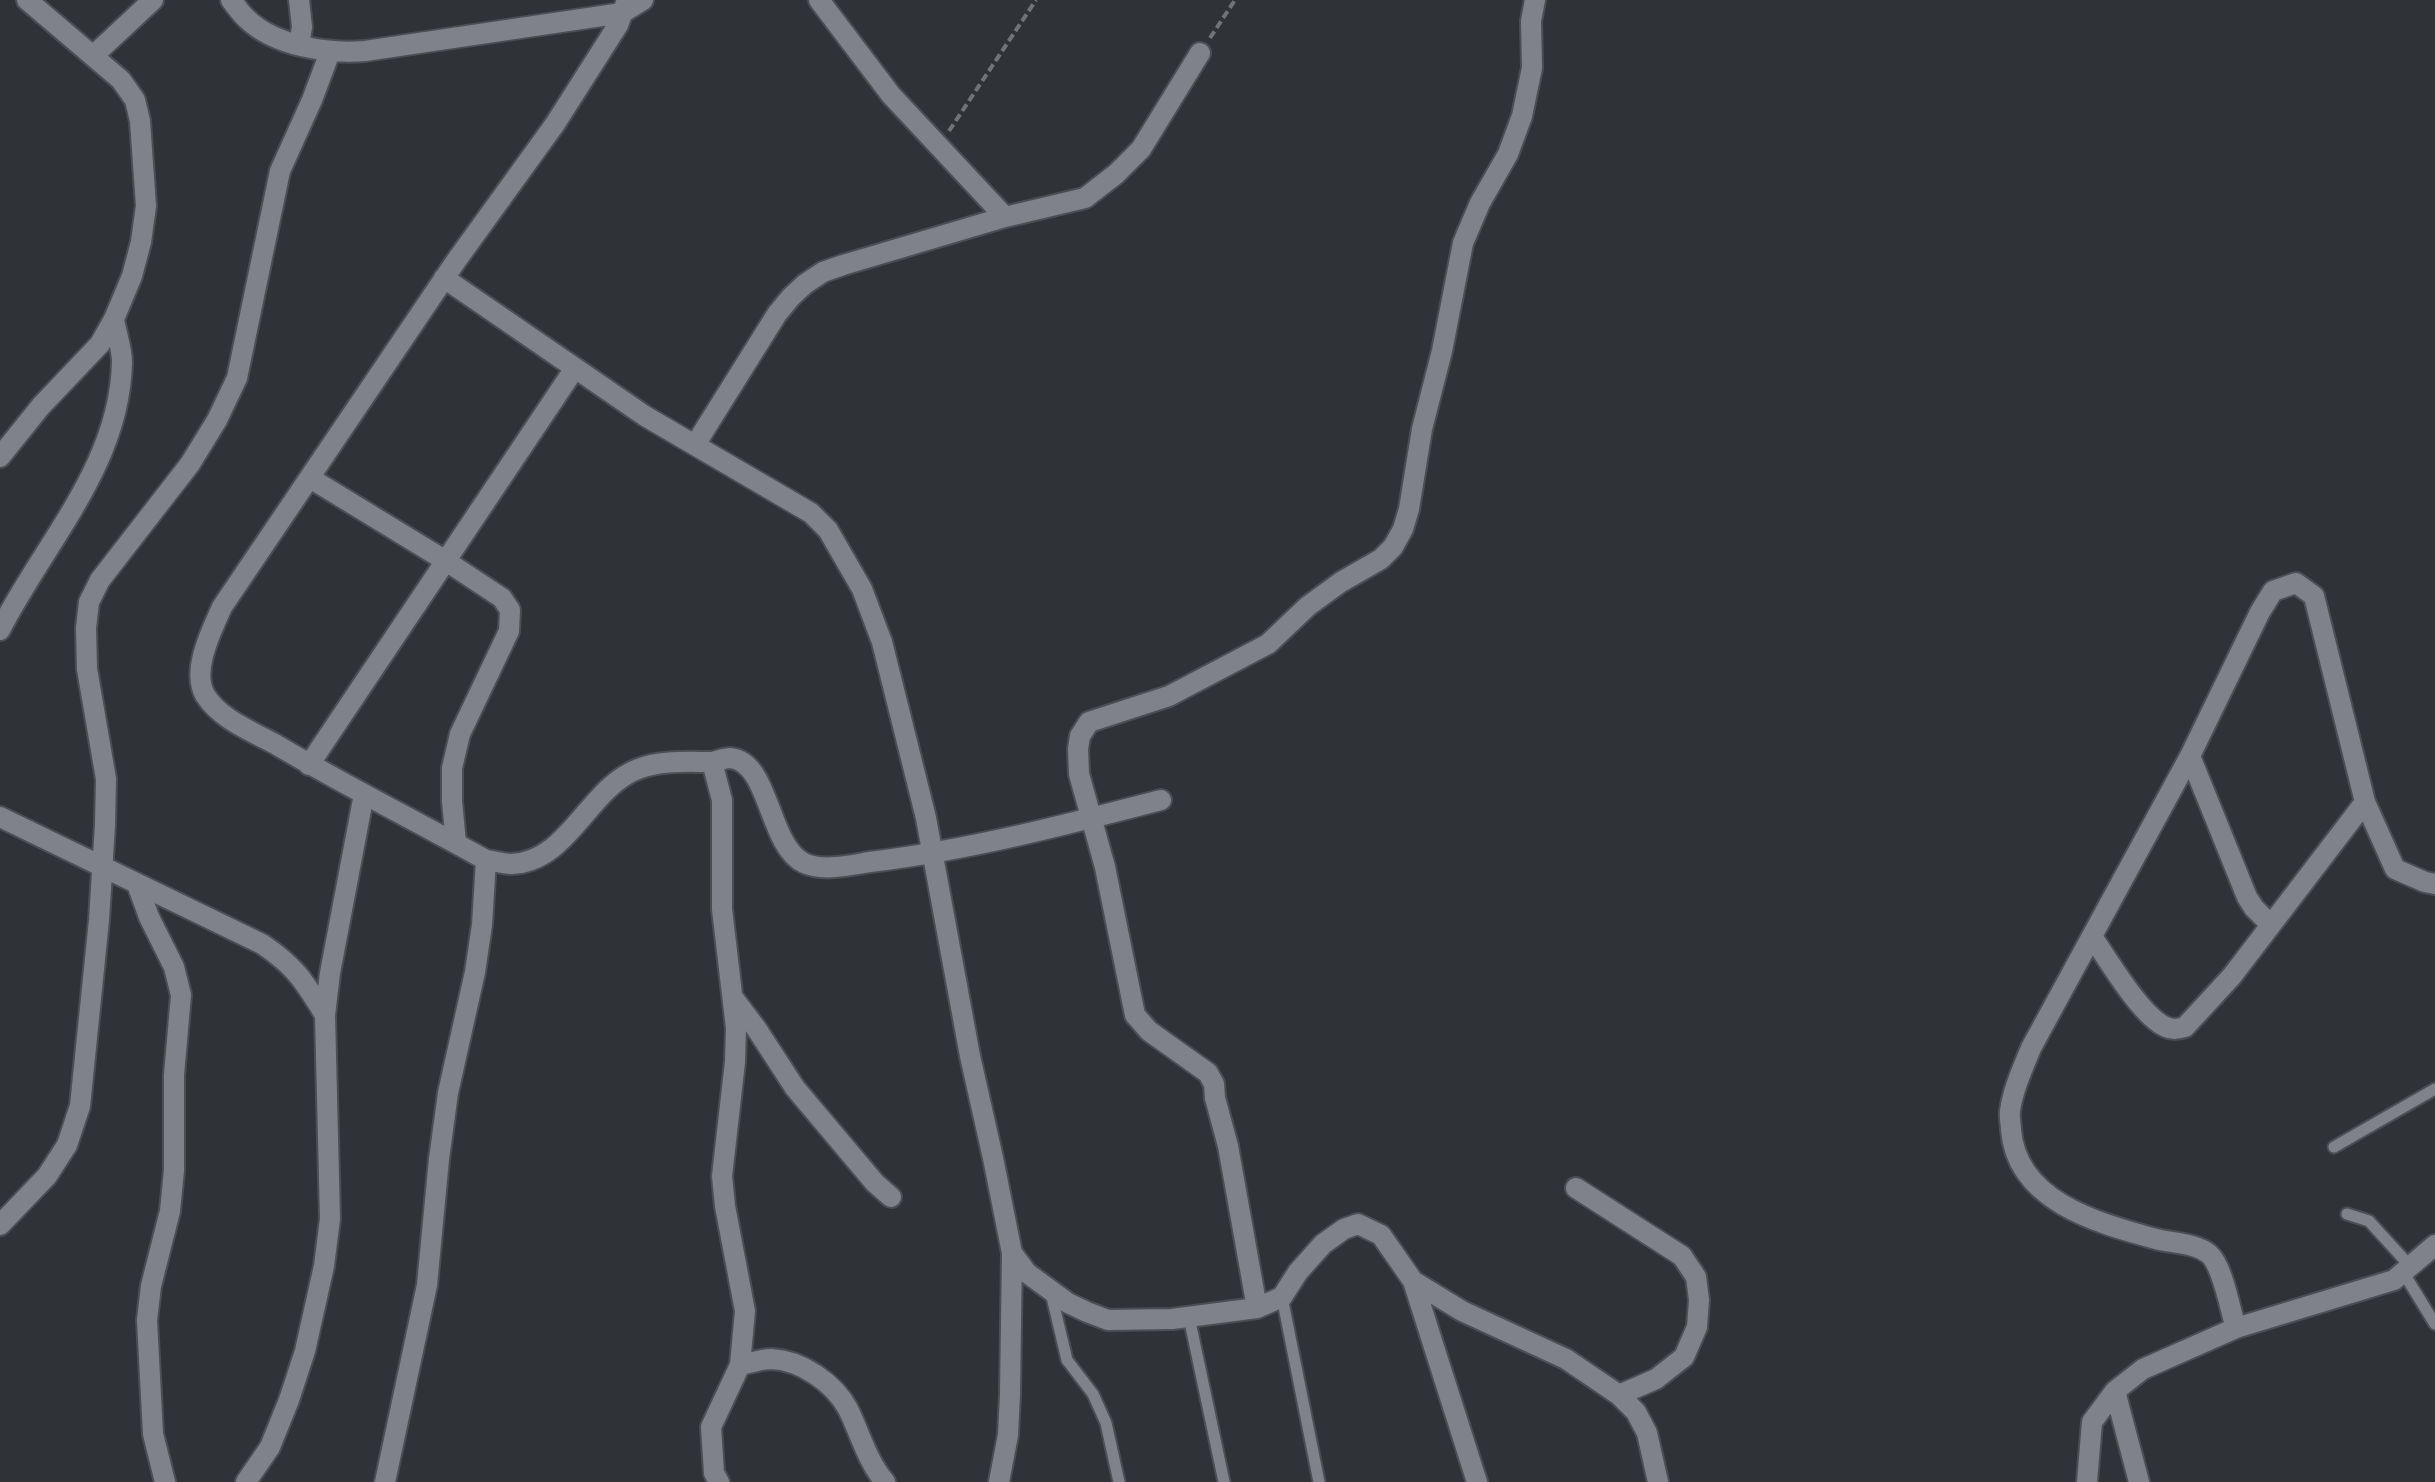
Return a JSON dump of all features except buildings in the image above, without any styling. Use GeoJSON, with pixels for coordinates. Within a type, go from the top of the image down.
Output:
{"type":"FeatureCollection","features":[{"type":"Feature","properties":{"kind":"street"},"geometry":{"type":"LineString","coordinates":[[93,56],[153,0]]}},
{"type":"Feature","properties":{"kind":"street"},"geometry":{"type":"LineString","coordinates":[[231,0],[247,20],[265,31],[299,45],[330,52],[365,51],[625,6],[643,0]]}},
{"type":"Feature","properties":{"kind":"street"},"geometry":{"type":"LineString","coordinates":[[299,0],[302,27],[299,45]]}},
{"type":"Feature","properties":{"kind":"street"},"geometry":{"type":"LineString","coordinates":[[819,0],[891,95],[1005,217]]}},
{"type":"Feature","properties":{"kind":"street"},"geometry":{"type":"LineString","coordinates":[[1257,1308],[1214,1084],[1208,1073],[1149,1031],[1135,1015],[1105,867],[1079,774],[1080,736],[1089,722],[1169,696],[1268,644],[1316,600],[1381,559],[1393,547],[1409,509],[1426,406],[1442,351],[1463,243],[1480,203],[1516,136],[1525,103],[1532,68],[1531,21],[1535,0]]}},
{"type":"Feature","properties":{"kind":"street"},"geometry":{"type":"LineString","coordinates":[[0,457],[41,406],[100,344],[132,276],[146,206],[140,121],[135,100],[121,80],[30,1]]}},
{"type":"Feature","properties":{"kind":"street"},"geometry":{"type":"LineString","coordinates":[[625,6],[618,25],[555,124],[444,278],[222,607],[205,645],[200,678],[204,693],[220,712],[309,765],[486,860],[511,864],[539,857],[567,835],[612,785],[637,769],[670,762],[712,762],[730,758],[744,764],[758,779],[779,832],[793,854],[804,863],[829,867],[933,854],[1161,800]]}},
{"type":"Feature","properties":{"kind":"street"},"geometry":{"type":"LineString","coordinates":[[0,1225],[47,1176],[67,1145],[80,1106],[102,868],[106,779],[87,669],[89,602],[100,580],[190,464],[217,420],[237,378],[280,171],[330,52]]}},
{"type":"Feature","properties":{"kind":"street"},"geometry":{"type":"LineString","coordinates":[[695,445],[777,314],[805,284],[823,272],[843,265],[1005,217],[1085,198],[1141,149],[1200,53]]}},
{"type":"Feature","properties":{"kind":"street"},"geometry":{"type":"LineString","coordinates":[[444,278],[645,416],[811,513],[828,530],[862,589],[882,642],[926,818],[970,1056],[1012,1253],[1008,1435],[999,1482]]}},
{"type":"Feature","properties":{"kind":"street"},"geometry":{"type":"LineString","coordinates":[[0,630],[83,493],[105,448],[115,412],[122,360],[114,319]]}},
{"type":"Feature","properties":{"kind":"street"},"geometry":{"type":"LineString","coordinates":[[309,765],[575,368]]}},
{"type":"Feature","properties":{"kind":"street"},"geometry":{"type":"LineString","coordinates":[[310,478],[446,561],[502,598],[510,610],[509,631],[460,734],[452,768],[456,843]]}},
{"type":"Feature","properties":{"kind":"street"},"geometry":{"type":"LineString","coordinates":[[2236,1328],[2217,1266],[2208,1254],[2193,1247],[2089,1219],[2048,1196],[2023,1168],[2012,1146],[2010,1113],[2018,1079],[2031,1048],[2190,756],[2273,591],[2296,583],[2314,596],[2365,802],[2395,869],[2435,884]]}},
{"type":"Feature","properties":{"kind":"street"},"geometry":{"type":"LineString","coordinates":[[2190,756],[2247,897],[2271,925]]}},
{"type":"Feature","properties":{"kind":"street"},"geometry":{"type":"LineString","coordinates":[[712,762],[722,800],[722,909],[734,999],[735,1062],[722,1176],[745,1311],[740,1365],[711,1427],[714,1473],[719,1482]]}},
{"type":"Feature","properties":{"kind":"street"},"geometry":{"type":"LineString","coordinates":[[246,1482],[270,1447],[289,1400],[305,1351],[324,1266],[330,1219],[325,1015],[364,794]]}},
{"type":"Feature","properties":{"kind":"street"},"geometry":{"type":"LineString","coordinates":[[2093,938],[2142,1007],[2155,1020],[2174,1029],[2185,1027],[2232,976],[2365,802]]}},
{"type":"Feature","properties":{"kind":"street"},"geometry":{"type":"LineString","coordinates":[[0,817],[262,944],[287,961],[325,1015]]}},
{"type":"Feature","properties":{"kind":"street"},"geometry":{"type":"LineString","coordinates":[[385,1482],[427,1285],[448,1093],[475,972],[486,860]]}},
{"type":"Feature","properties":{"kind":"street"},"geometry":{"type":"LineString","coordinates":[[137,884],[149,917],[174,967],[181,995],[174,1075],[174,1170],[170,1211],[151,1286],[147,1320],[153,1434],[165,1482]]}},
{"type":"Feature","properties":{"kind":"street"},"geometry":{"type":"LineString","coordinates":[[734,999],[795,1088],[875,1183],[891,1197]]}},
{"type":"Feature","properties":{"kind":"street"},"geometry":{"type":"LineString","coordinates":[[1576,1188],[1682,1256],[1696,1277],[1699,1300],[1697,1327],[1684,1357],[1656,1379],[1619,1395]]}},
{"type":"Feature","properties":{"kind":"street"},"geometry":{"type":"LineString","coordinates":[[1012,1253],[1027,1273],[1068,1303],[1108,1320],[1189,1317],[1257,1308],[1282,1297],[1298,1272],[1323,1244],[1344,1229],[1358,1224],[1381,1235],[1413,1281],[1477,1482]]}},
{"type":"Feature","properties":{"kind":"street"},"geometry":{"type":"LineString","coordinates":[[2087,1482],[2092,1422],[2115,1391],[2143,1369],[2236,1328],[2394,1280],[2435,1245]]}},
{"type":"Feature","properties":{"kind":"street"},"geometry":{"type":"LineString","coordinates":[[1413,1281],[1462,1311],[1566,1359],[1619,1395],[1636,1412],[1647,1433],[1658,1482]]}},
{"type":"Feature","properties":{"kind":"street"},"geometry":{"type":"LineString","coordinates":[[740,1365],[772,1359],[804,1367],[830,1385],[846,1406],[885,1482]]}},
{"type":"Feature","properties":{"kind":"street"},"geometry":{"type":"LineString","coordinates":[[2115,1391],[2139,1482]]}},
{"type":"Feature","properties":{"kind":"lane"},"geometry":{"type":"LineString","coordinates":[[2334,1147],[2435,1089]]}},
{"type":"Feature","properties":{"kind":"lane"},"geometry":{"type":"LineString","coordinates":[[2347,1214],[2369,1221],[2406,1269],[2435,1324]]}},
{"type":"Feature","properties":{"kind":"lane"},"geometry":{"type":"LineString","coordinates":[[1050,1289],[1067,1360],[1093,1394],[1106,1423],[1119,1482]]}},
{"type":"Feature","properties":{"kind":"lane"},"geometry":{"type":"LineString","coordinates":[[1282,1297],[1319,1482]]}},
{"type":"Feature","properties":{"kind":"lane"},"geometry":{"type":"LineString","coordinates":[[1189,1317],[1224,1482]]}},
{"type":"Feature","properties":{"kind":"path"},"geometry":{"type":"LineString","coordinates":[[939,146],[1036,0]]}},
{"type":"Feature","properties":{"kind":"path"},"geometry":{"type":"LineString","coordinates":[[1200,53],[1235,0]]}}]}
